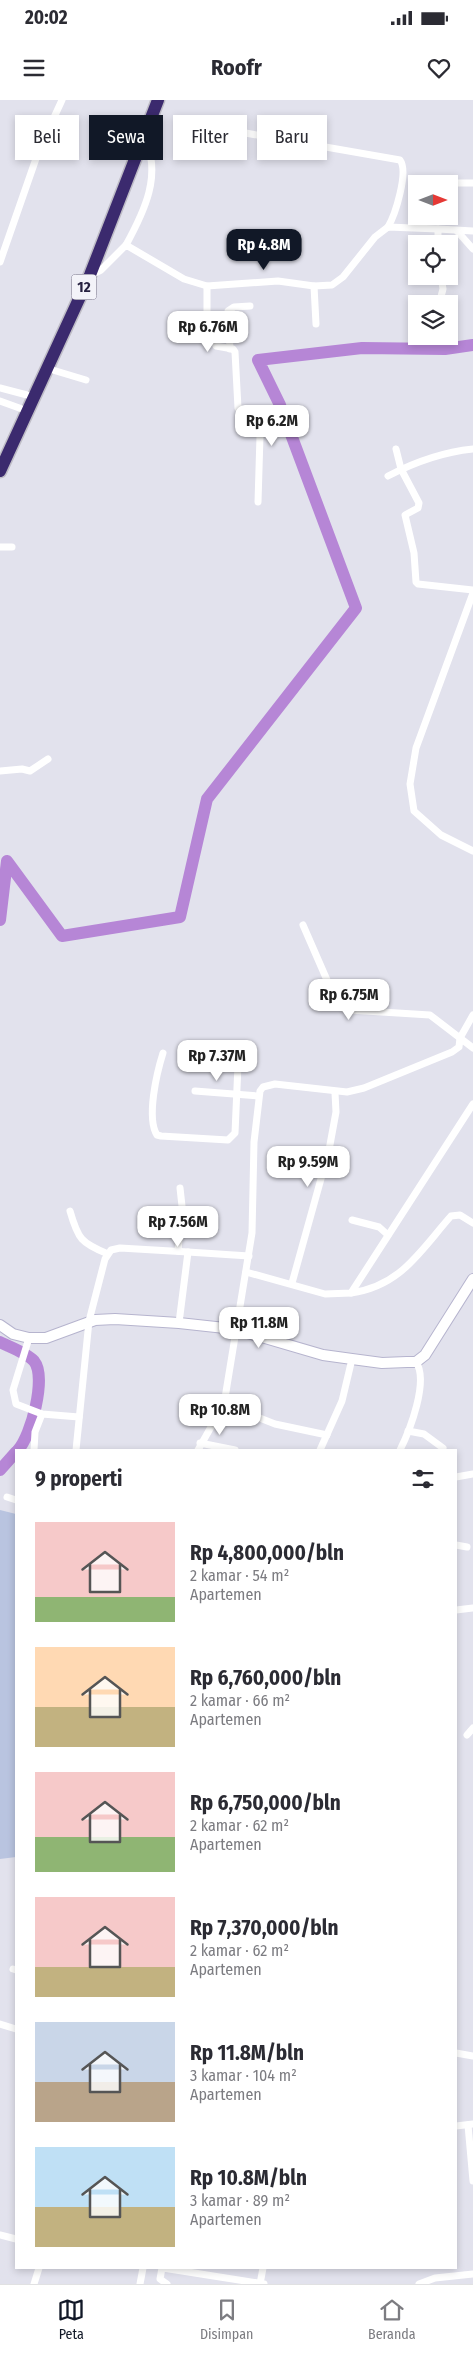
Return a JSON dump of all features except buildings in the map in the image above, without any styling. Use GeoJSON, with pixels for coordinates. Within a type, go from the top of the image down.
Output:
{"type":"FeatureCollection","features":[{"type":"Feature","properties":{"kind":"highway","name":"12"},"geometry":{"type":"LineString","coordinates":[[149,115],[153,100]]}},
{"type":"Feature","properties":{"kind":"highway","name":"12"},"geometry":{"type":"LineString","coordinates":[[152,115],[158,100]]}},
{"type":"Feature","properties":{"kind":"highway","name":"12"},"geometry":{"type":"LineString","coordinates":[[0,457],[133,160]]}},
{"type":"Feature","properties":{"kind":"highway","name":"12"},"geometry":{"type":"LineString","coordinates":[[0,471],[90,275],[134,160]]}},
{"type":"Feature","properties":{"kind":"street"},"geometry":{"type":"LineString","coordinates":[[0,262],[39,150],[62,100]]}},
{"type":"Feature","properties":{"kind":"street"},"geometry":{"type":"LineString","coordinates":[[126,245],[184,279],[207,286],[278,282],[314,286],[336,282],[375,237],[388,227],[393,218],[402,183],[404,165],[400,160],[247,132]]}},
{"type":"Feature","properties":{"kind":"street"},"geometry":{"type":"LineString","coordinates":[[90,275],[101,270],[126,245],[140,220],[150,189],[152,166],[150,160]]}},
{"type":"Feature","properties":{"kind":"street"},"geometry":{"type":"LineString","coordinates":[[458,183],[473,183]]}},
{"type":"Feature","properties":{"kind":"street"},"geometry":{"type":"LineString","coordinates":[[388,227],[473,231]]}},
{"type":"Feature","properties":{"kind":"street"},"geometry":{"type":"LineString","coordinates":[[438,229],[438,235]]}},
{"type":"Feature","properties":{"kind":"street"},"geometry":{"type":"LineString","coordinates":[[457,231],[473,249]]}},
{"type":"Feature","properties":{"kind":"street"},"geometry":{"type":"LineString","coordinates":[[207,286],[207,323],[216,346],[233,349],[236,355],[238,408],[251,422],[261,439],[258,502]]}},
{"type":"Feature","properties":{"kind":"street"},"geometry":{"type":"LineString","coordinates":[[314,286],[316,324]]}},
{"type":"Feature","properties":{"kind":"street"},"geometry":{"type":"LineString","coordinates":[[230,349],[228,311],[234,307],[250,306]]}},
{"type":"Feature","properties":{"kind":"street"},"geometry":{"type":"LineString","coordinates":[[46,368],[86,380]]}},
{"type":"Feature","properties":{"kind":"street"},"geometry":{"type":"LineString","coordinates":[[0,388],[28,395]]}},
{"type":"Feature","properties":{"kind":"street"},"geometry":{"type":"LineString","coordinates":[[0,401],[22,409]]}},
{"type":"Feature","properties":{"kind":"street"},"geometry":{"type":"LineString","coordinates":[[396,449],[402,469],[419,503],[418,508],[405,515],[414,553],[416,582],[418,584],[473,591],[416,748],[410,784],[414,811],[441,834],[473,851]]}},
{"type":"Feature","properties":{"kind":"street"},"geometry":{"type":"LineString","coordinates":[[388,476],[420,460],[459,451],[473,450]]}},
{"type":"Feature","properties":{"kind":"street"},"geometry":{"type":"LineString","coordinates":[[0,547],[12,547]]}},
{"type":"Feature","properties":{"kind":"street"},"geometry":{"type":"LineString","coordinates":[[0,771],[22,769],[30,771],[48,759]]}},
{"type":"Feature","properties":{"kind":"street"},"geometry":{"type":"LineString","coordinates":[[303,925],[337,1003],[342,1008],[430,1015],[473,1048]]}},
{"type":"Feature","properties":{"kind":"street"},"geometry":{"type":"LineString","coordinates":[[226,1449],[199,1446],[224,1404],[234,1330],[249,1256],[258,1096],[263,1087],[275,1084],[335,1093],[356,1091],[452,1052],[458,1047],[460,1038],[473,1015]]}},
{"type":"Feature","properties":{"kind":"street"},"geometry":{"type":"LineString","coordinates":[[163,1053],[156,1077],[153,1100],[154,1129],[157,1135],[228,1140],[233,1137],[235,1134],[238,1065]]}},
{"type":"Feature","properties":{"kind":"street"},"geometry":{"type":"LineString","coordinates":[[195,1091],[237,1096],[258,1096]]}},
{"type":"Feature","properties":{"kind":"street"},"geometry":{"type":"LineString","coordinates":[[292,1283],[330,1150],[335,1121],[335,1093]]}},
{"type":"Feature","properties":{"kind":"street"},"geometry":{"type":"LineString","coordinates":[[351,1293],[473,1104]]}},
{"type":"Feature","properties":{"kind":"street"},"geometry":{"type":"LineString","coordinates":[[178,1251],[182,1206],[180,1188]]}},
{"type":"Feature","properties":{"kind":"street"},"geometry":{"type":"LineString","coordinates":[[70,1211],[80,1239],[91,1247],[108,1254]]}},
{"type":"Feature","properties":{"kind":"street"},"geometry":{"type":"LineString","coordinates":[[246,1272],[292,1283],[325,1294],[372,1290],[407,1267],[426,1249],[451,1216],[460,1215],[473,1223]]}},
{"type":"Feature","properties":{"kind":"street"},"geometry":{"type":"LineString","coordinates":[[352,1220],[379,1227],[388,1235]]}},
{"type":"Feature","properties":{"kind":"street"},"geometry":{"type":"LineString","coordinates":[[76,1449],[89,1321],[105,1259],[111,1250],[120,1248],[249,1256]]}},
{"type":"Feature","properties":{"kind":"street"},"geometry":{"type":"LineString","coordinates":[[179,1323],[188,1252]]}},
{"type":"Feature","properties":{"kind":"street"},"geometry":{"type":"LineString","coordinates":[[0,1325],[27,1343],[46,1338],[89,1321],[115,1319],[179,1323],[234,1330],[323,1355],[382,1363],[416,1362],[425,1355],[472,1285]]}},
{"type":"Feature","properties":{"kind":"street"},"geometry":{"type":"LineString","coordinates":[[27,1343],[13,1390],[13,1398],[16,1404],[41,1414],[79,1417]]}},
{"type":"Feature","properties":{"kind":"street"},"geometry":{"type":"LineString","coordinates":[[320,1449],[342,1401],[352,1359]]}},
{"type":"Feature","properties":{"kind":"street"},"geometry":{"type":"LineString","coordinates":[[400,1449],[408,1431],[420,1386],[420,1368],[416,1362]]}},
{"type":"Feature","properties":{"kind":"street"},"geometry":{"type":"LineString","coordinates":[[224,1404],[275,1424],[327,1435]]}},
{"type":"Feature","properties":{"kind":"street"},"geometry":{"type":"LineString","coordinates":[[34,1449],[35,1432],[41,1414]]}},
{"type":"Feature","properties":{"kind":"street"},"geometry":{"type":"LineString","coordinates":[[408,1431],[424,1434],[443,1448]]}},
{"type":"Feature","properties":{"kind":"street"},"geometry":{"type":"LineString","coordinates":[[457,1477],[473,1474]]}},
{"type":"Feature","properties":{"kind":"street"},"geometry":{"type":"LineString","coordinates":[[7,1497],[15,1500]]}},
{"type":"Feature","properties":{"kind":"street"},"geometry":{"type":"LineString","coordinates":[[457,1545],[467,1547]]}},
{"type":"Feature","properties":{"kind":"street"},"geometry":{"type":"LineString","coordinates":[[457,1610],[473,1608]]}},
{"type":"Feature","properties":{"kind":"street"},"geometry":{"type":"LineString","coordinates":[[467,1735],[473,1728]]}},
{"type":"Feature","properties":{"kind":"street"},"geometry":{"type":"LineString","coordinates":[[0,2024],[15,2029]]}},
{"type":"Feature","properties":{"kind":"street"},"geometry":{"type":"LineString","coordinates":[[457,2054],[473,2056]]}},
{"type":"Feature","properties":{"kind":"street"},"geometry":{"type":"LineString","coordinates":[[457,2126],[470,2124],[473,2181]]}},
{"type":"Feature","properties":{"kind":"street"},"geometry":{"type":"LineString","coordinates":[[0,2235],[15,2240]]}},
{"type":"Feature","properties":{"kind":"street"},"geometry":{"type":"LineString","coordinates":[[0,2240],[15,2244]]}},
{"type":"Feature","properties":{"kind":"street"},"geometry":{"type":"LineString","coordinates":[[34,2284],[38,2269]]}},
{"type":"Feature","properties":{"kind":"street"},"geometry":{"type":"LineString","coordinates":[[140,2284],[144,2269]]}},
{"type":"Feature","properties":{"kind":"street"},"geometry":{"type":"LineString","coordinates":[[163,2269],[160,2279],[167,2284]]}},
{"type":"Feature","properties":{"kind":"street"},"geometry":{"type":"LineString","coordinates":[[170,2269],[261,2283],[263,2269]]}},
{"type":"Feature","properties":{"kind":"street"},"geometry":{"type":"LineString","coordinates":[[419,2284],[434,2278],[473,2274]]}},
{"type":"Feature","properties":{"kind":"shaded area"},"geometry":{"type":"Polygon","coordinates":[[[0,1510],[15,1514],[15,1857],[0,1859],[0,1510]]]}},
{"type":"Feature","properties":{"kind":"waterway"},"geometry":{"type":"LineString","coordinates":[[0,920],[7,861],[62,936],[180,917],[207,799],[356,608],[280,405],[258,360],[362,348],[445,349],[473,345]]}},
{"type":"Feature","properties":{"kind":"waterway"},"geometry":{"type":"LineString","coordinates":[[0,1342],[27,1355],[34,1361],[38,1369],[39,1380],[36,1406],[28,1432],[19,1449]]}},
{"type":"Feature","properties":{"kind":"waterway"},"geometry":{"type":"LineString","coordinates":[[0,1470],[15,1453]]}}]}
